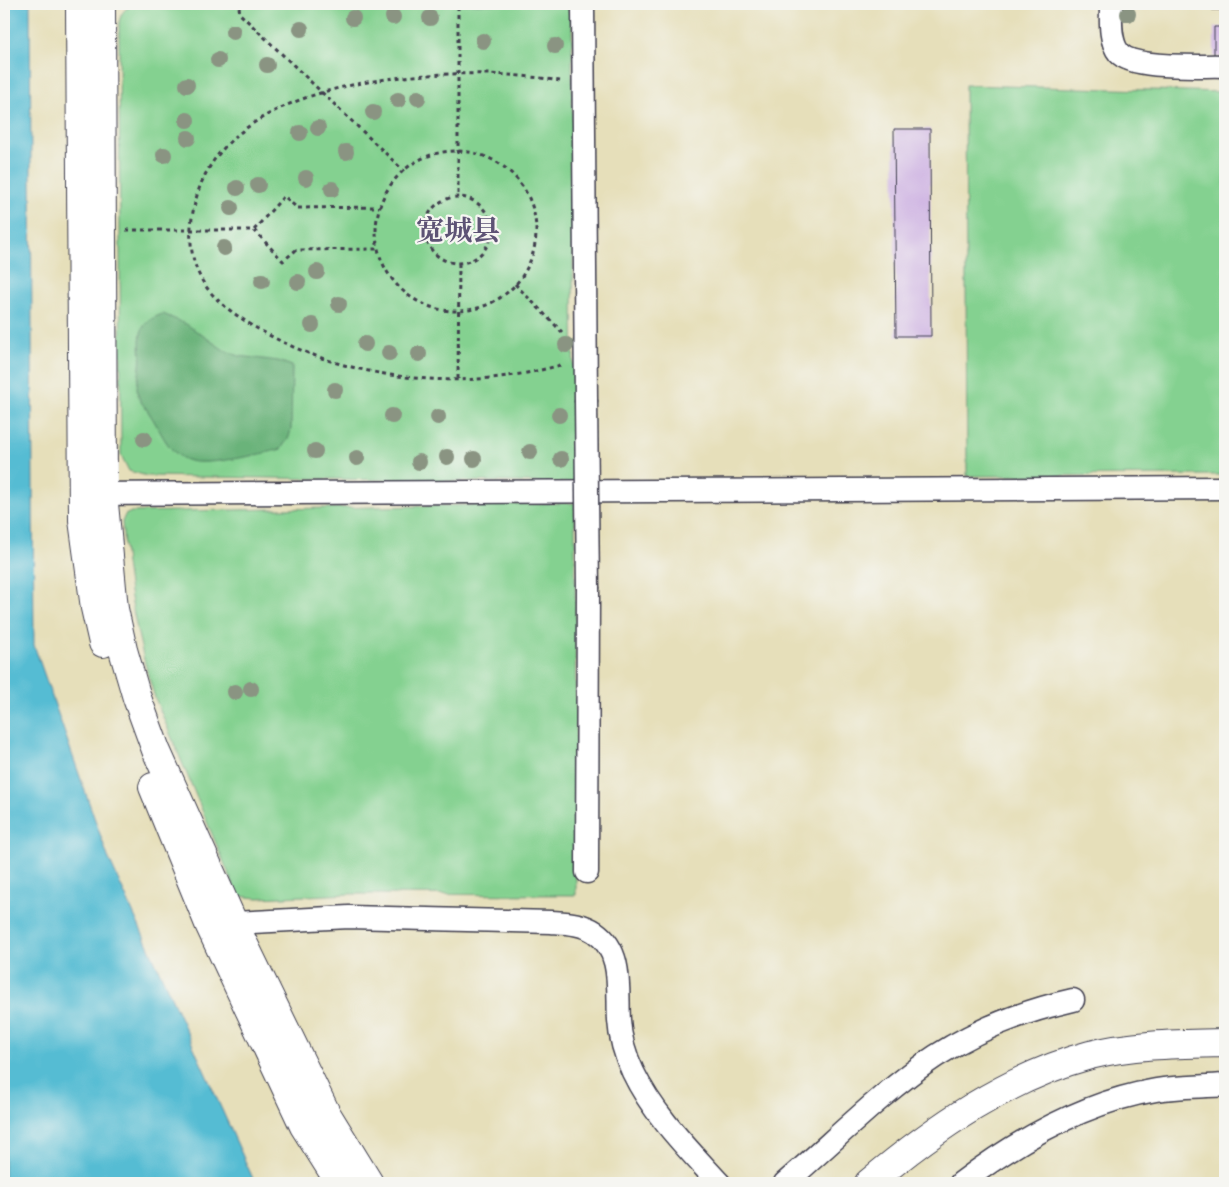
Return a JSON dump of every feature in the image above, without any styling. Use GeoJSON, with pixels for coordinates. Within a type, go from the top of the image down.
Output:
{"type":"FeatureCollection","features":[{"type":"Feature","properties":{"kind":"main road"},"geometry":{"type":"LineString","coordinates":[[80,4],[93,493],[123,650],[137,698],[221,923],[304,1126],[340,1183]]}},
{"type":"Feature","properties":{"kind":"main road"},"geometry":{"type":"LineString","coordinates":[[93,493],[101,4]]}},
{"type":"Feature","properties":{"kind":"main road"},"geometry":{"type":"LineString","coordinates":[[221,923],[326,1113],[369,1183]]}},
{"type":"Feature","properties":{"kind":"main road"},"geometry":{"type":"LineString","coordinates":[[869,1183],[892,1164],[964,1114],[1026,1077],[1100,1054],[1154,1044],[1225,1043]]}},
{"type":"Feature","properties":{"kind":"street"},"geometry":{"type":"LineString","coordinates":[[583,4],[588,589],[587,872]]}},
{"type":"Feature","properties":{"kind":"street"},"geometry":{"type":"LineString","coordinates":[[1111,4],[1114,44],[1119,53],[1131,60],[1148,64],[1225,66]]}},
{"type":"Feature","properties":{"kind":"street"},"geometry":{"type":"LineString","coordinates":[[93,493],[1225,488]]}},
{"type":"Feature","properties":{"kind":"street"},"geometry":{"type":"LineString","coordinates":[[221,923],[349,917],[551,922],[576,924],[595,932],[608,946],[616,964],[622,1046],[633,1072],[649,1101],[664,1121],[719,1183]]}},
{"type":"Feature","properties":{"kind":"street"},"geometry":{"type":"LineString","coordinates":[[785,1183],[894,1089],[936,1056],[979,1031],[1036,1008],[1073,1000]]}},
{"type":"Feature","properties":{"kind":"street"},"geometry":{"type":"LineString","coordinates":[[961,1183],[1030,1137],[1105,1103],[1157,1090],[1225,1085]]}},
{"type":"Feature","properties":{"kind":"path"},"geometry":{"type":"LineString","coordinates":[[239,6],[240,14],[404,171]]}},
{"type":"Feature","properties":{"kind":"path"},"geometry":{"type":"LineString","coordinates":[[458,6],[458,197]]}},
{"type":"Feature","properties":{"kind":"path"},"geometry":{"type":"LineString","coordinates":[[567,82],[527,76],[458,74],[399,76],[322,92],[277,111],[228,142],[217,154],[203,176],[193,207],[189,230],[198,272],[209,290],[231,312],[269,336],[305,352],[359,369],[422,378],[458,379],[518,376],[571,362]]}},
{"type":"Feature","properties":{"kind":"path"},"geometry":{"type":"LineString","coordinates":[[458,150],[481,154],[504,166],[519,180],[532,205],[537,232],[534,252],[526,270],[515,284],[496,301],[484,307],[458,312],[432,308],[407,295],[388,275],[378,249],[376,228],[379,207],[388,188],[404,171],[432,154],[458,150]]}},
{"type":"Feature","properties":{"kind":"path"},"geometry":{"type":"LineString","coordinates":[[254,230],[284,196],[297,208],[379,207]]}},
{"type":"Feature","properties":{"kind":"path"},"geometry":{"type":"LineString","coordinates":[[458,197],[471,200],[481,206],[489,219],[491,230],[488,243],[482,252],[469,262],[459,263],[444,260],[434,254],[426,240],[424,228],[429,213],[436,204],[458,197]]}},
{"type":"Feature","properties":{"kind":"path"},"geometry":{"type":"LineString","coordinates":[[126,230],[254,230],[283,262],[296,250],[378,249]]}},
{"type":"Feature","properties":{"kind":"path"},"geometry":{"type":"LineString","coordinates":[[458,379],[459,263]]}},
{"type":"Feature","properties":{"kind":"path"},"geometry":{"type":"LineString","coordinates":[[515,284],[565,334]]}},
{"type":"Feature","properties":{"kind":"green space"},"geometry":{"type":"Polygon","coordinates":[[[137,4],[567,4],[572,23],[574,483],[147,476],[129,471],[121,455],[119,23],[121,15],[125,10],[137,4]]]}},
{"type":"Feature","properties":{"kind":"green space"},"geometry":{"type":"Polygon","coordinates":[[[965,85],[1225,92],[1225,475],[967,476],[965,85]]]}},
{"type":"Feature","properties":{"kind":"green space"},"geometry":{"type":"Polygon","coordinates":[[[163,314],[186,324],[224,350],[239,356],[278,361],[292,366],[291,429],[289,437],[281,449],[235,459],[198,462],[182,458],[171,448],[141,402],[137,387],[142,329],[153,318],[163,314]]]}},
{"type":"Feature","properties":{"kind":"green space"},"geometry":{"type":"Polygon","coordinates":[[[575,503],[576,895],[351,894],[258,898],[238,896],[155,698],[129,589],[122,522],[125,515],[131,512],[575,503]]]}},
{"type":"Feature","properties":{"kind":"water"},"geometry":{"type":"Polygon","coordinates":[[[4,4],[30,4],[34,645],[108,857],[255,1183],[4,1183],[4,4]]]}},
{"type":"Feature","properties":{"kind":"building"},"geometry":{"type":"Polygon","coordinates":[[[1212,4],[1225,4],[1225,10],[1212,10],[1212,4]]]}},
{"type":"Feature","properties":{"kind":"building"},"geometry":{"type":"Polygon","coordinates":[[[1214,27],[1225,27],[1225,57],[1214,57],[1214,27]]]}},
{"type":"Feature","properties":{"kind":"building"},"geometry":{"type":"Polygon","coordinates":[[[894,129],[930,129],[931,336],[896,336],[894,129]]]}},
{"type":"Feature","properties":{"kind":"district","name":"宽城县"},"geometry":{"type":"Point","coordinates":[458,230]}}]}
